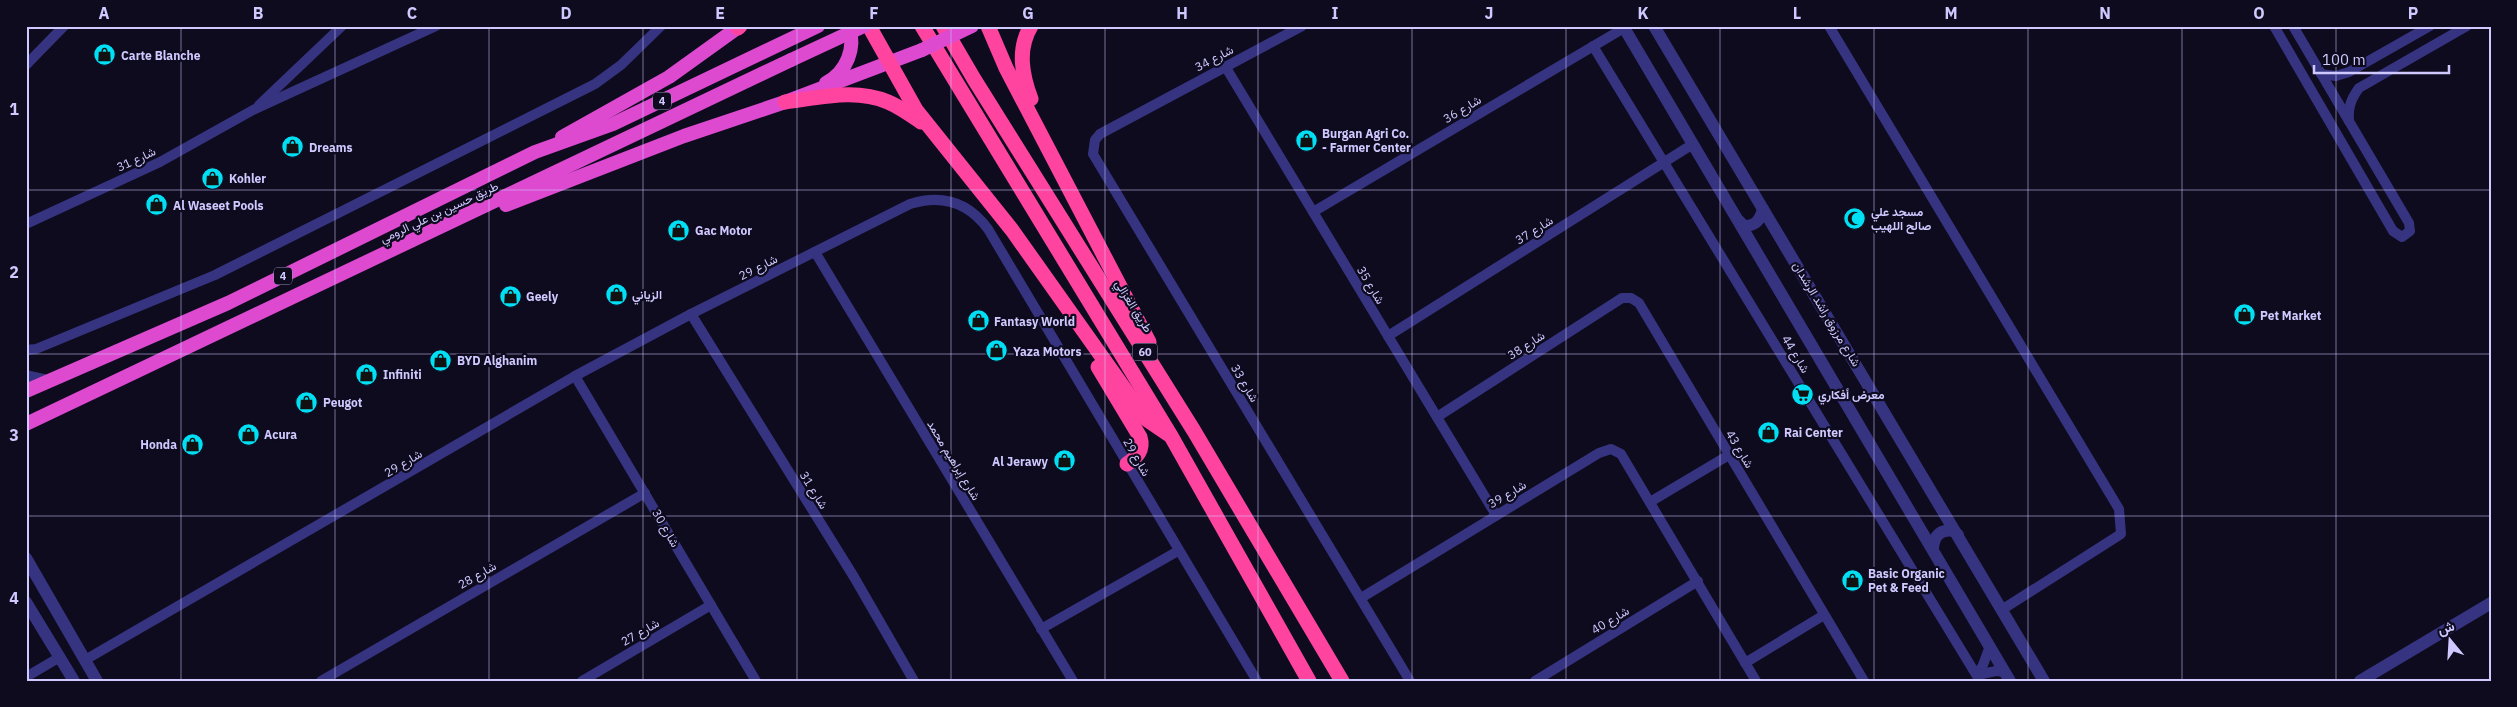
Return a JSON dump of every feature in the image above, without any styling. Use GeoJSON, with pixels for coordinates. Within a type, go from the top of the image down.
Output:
{"type":"FeatureCollection","features":[{"type":"Feature","properties":{"kind":"highway","name":"طريق حسين بن علي الرومي"},"geometry":{"type":"LineString","coordinates":[[26,391],[228,303],[535,152],[614,124],[818,26]]}},
{"type":"Feature","properties":{"kind":"highway"},"geometry":{"type":"LineString","coordinates":[[785,102],[830,81],[841,72],[850,52],[851,38],[848,26]]}},
{"type":"Feature","properties":{"kind":"highway","name":"طريق حسين بن علي الرومي"},"geometry":{"type":"LineString","coordinates":[[26,424],[864,26]]}},
{"type":"Feature","properties":{"kind":"highway"},"geometry":{"type":"LineString","coordinates":[[868,26],[903,90],[928,126],[1012,230],[1146,419],[1171,436]]}},
{"type":"Feature","properties":{"kind":"highway","name":"60"},"geometry":{"type":"LineString","coordinates":[[922,26],[1171,436],[1280,633],[1309,681]]}},
{"type":"Feature","properties":{"kind":"highway","name":"طريق الغزالي"},"geometry":{"type":"LineString","coordinates":[[943,26],[974,79],[1194,431],[1342,681]]}},
{"type":"Feature","properties":{"kind":"highway"},"geometry":{"type":"LineString","coordinates":[[467,215],[536,194],[684,136],[785,102],[888,64],[972,26]]}},
{"type":"Feature","properties":{"kind":"highway"},"geometry":{"type":"LineString","coordinates":[[988,26],[1006,68],[1194,431]]}},
{"type":"Feature","properties":{"kind":"highway"},"geometry":{"type":"LineString","coordinates":[[1031,26],[1023,45],[1023,72],[1029,95],[1053,156]]}},
{"type":"Feature","properties":{"kind":"highway"},"geometry":{"type":"LineString","coordinates":[[535,152],[669,77],[740,27]]}},
{"type":"Feature","properties":{"kind":"highway"},"geometry":{"type":"LineString","coordinates":[[785,102],[840,95],[865,95],[891,103],[928,126]]}},
{"type":"Feature","properties":{"kind":"highway"},"geometry":{"type":"LineString","coordinates":[[1084,333],[1098,366],[1142,442],[1139,453],[1127,464]]}},
{"type":"Feature","properties":{"kind":"highway"},"geometry":{"type":"LineString","coordinates":[[1280,633],[1300,681]]}},
{"type":"Feature","properties":{"kind":"highway"},"geometry":{"type":"LineString","coordinates":[[1329,659],[1346,681]]}},
{"type":"Feature","properties":{"kind":"street"},"geometry":{"type":"LineString","coordinates":[[26,65],[64,26]]}},
{"type":"Feature","properties":{"kind":"street","name":"شارع 31"},"geometry":{"type":"LineString","coordinates":[[253,110],[342,26]]}},
{"type":"Feature","properties":{"kind":"street","name":"شارع 31"},"geometry":{"type":"LineString","coordinates":[[26,224],[160,162],[253,110],[436,26]]}},
{"type":"Feature","properties":{"kind":"street"},"geometry":{"type":"LineString","coordinates":[[26,350],[100,324],[215,274],[595,84],[621,65],[660,26]]}},
{"type":"Feature","properties":{"kind":"street","name":"شارع 34"},"geometry":{"type":"LineString","coordinates":[[1137,114],[1302,26]]}},
{"type":"Feature","properties":{"kind":"street","name":"شارع مرزوق راشد الرشدان"},"geometry":{"type":"LineString","coordinates":[[1654,26],[2003,609],[2044,681]]}},
{"type":"Feature","properties":{"kind":"street"},"geometry":{"type":"LineString","coordinates":[[1829,26],[2119,509],[2121,534],[2003,609]]}},
{"type":"Feature","properties":{"kind":"street"},"geometry":{"type":"LineString","coordinates":[[2274,26],[2393,231],[2402,237],[2408,235],[2410,231],[2409,223],[2293,26]]}},
{"type":"Feature","properties":{"kind":"street"},"geometry":{"type":"LineString","coordinates":[[2321,74],[2336,76],[2349,72],[2430,26]]}},
{"type":"Feature","properties":{"kind":"street"},"geometry":{"type":"LineString","coordinates":[[1623,27],[2008,676]]}},
{"type":"Feature","properties":{"kind":"street","name":"شارع 36"},"geometry":{"type":"LineString","coordinates":[[1312,212],[1623,27]]}},
{"type":"Feature","properties":{"kind":"street"},"geometry":{"type":"LineString","coordinates":[[2349,122],[2352,98],[2359,88],[2462,27]]}},
{"type":"Feature","properties":{"kind":"street","name":"شارع 44"},"geometry":{"type":"LineString","coordinates":[[1593,46],[1979,678]]}},
{"type":"Feature","properties":{"kind":"street","name":"شارع 35"},"geometry":{"type":"LineString","coordinates":[[1225,66],[1496,515]]}},
{"type":"Feature","properties":{"kind":"street","name":"شارع 33"},"geometry":{"type":"LineString","coordinates":[[1137,114],[1100,134],[1093,147],[1096,161],[1410,681]]}},
{"type":"Feature","properties":{"kind":"street","name":"شارع 37"},"geometry":{"type":"LineString","coordinates":[[1388,336],[1693,144]]}},
{"type":"Feature","properties":{"kind":"street","name":"شارع 29"},"geometry":{"type":"LineString","coordinates":[[84,660],[575,376],[691,314],[910,204],[924,200],[939,199],[954,202],[967,208],[979,217],[988,229],[1257,681]]}},
{"type":"Feature","properties":{"kind":"street"},"geometry":{"type":"LineString","coordinates":[[1739,221],[1744,226],[1751,226],[1757,222],[1764,209]]}},
{"type":"Feature","properties":{"kind":"street","name":"شارع إبراهيم محمد"},"geometry":{"type":"LineString","coordinates":[[815,252],[1072,681]]}},
{"type":"Feature","properties":{"kind":"street","name":"شارع 38"},"geometry":{"type":"LineString","coordinates":[[1437,417],[1622,298],[1631,298]]}},
{"type":"Feature","properties":{"kind":"street","name":"شارع 43"},"geometry":{"type":"LineString","coordinates":[[1631,298],[1639,303],[1864,681]]}},
{"type":"Feature","properties":{"kind":"street","name":"شارع 31"},"geometry":{"type":"LineString","coordinates":[[691,314],[854,578],[914,681]]}},
{"type":"Feature","properties":{"kind":"street"},"geometry":{"type":"LineString","coordinates":[[26,376],[49,381]]}},
{"type":"Feature","properties":{"kind":"street","name":"شارع 30"},"geometry":{"type":"LineString","coordinates":[[575,376],[756,681]]}},
{"type":"Feature","properties":{"kind":"street","name":"شارع 39"},"geometry":{"type":"LineString","coordinates":[[1361,598],[1600,453],[1611,450],[1621,454],[1756,681]]}},
{"type":"Feature","properties":{"kind":"street"},"geometry":{"type":"LineString","coordinates":[[1650,502],[1729,455]]}},
{"type":"Feature","properties":{"kind":"street","name":"شارع 28"},"geometry":{"type":"LineString","coordinates":[[322,681],[645,492]]}},
{"type":"Feature","properties":{"kind":"street"},"geometry":{"type":"LineString","coordinates":[[1933,548],[1936,535],[1941,531],[1954,531],[1958,535]]}},
{"type":"Feature","properties":{"kind":"street"},"geometry":{"type":"LineString","coordinates":[[1041,628],[1178,550]]}},
{"type":"Feature","properties":{"kind":"street"},"geometry":{"type":"LineString","coordinates":[[26,558],[97,681]]}},
{"type":"Feature","properties":{"kind":"street","name":"شارع 40"},"geometry":{"type":"LineString","coordinates":[[1534,681],[1698,581]]}},
{"type":"Feature","properties":{"kind":"street"},"geometry":{"type":"LineString","coordinates":[[26,602],[74,681]]}},
{"type":"Feature","properties":{"kind":"street"},"geometry":{"type":"LineString","coordinates":[[2360,681],[2491,603]]}},
{"type":"Feature","properties":{"kind":"street","name":"شارع 27"},"geometry":{"type":"LineString","coordinates":[[582,681],[711,605]]}},
{"type":"Feature","properties":{"kind":"street"},"geometry":{"type":"LineString","coordinates":[[1745,663],[1824,615]]}},
{"type":"Feature","properties":{"kind":"street"},"geometry":{"type":"LineString","coordinates":[[1979,678],[1990,646]]}},
{"type":"Feature","properties":{"kind":"street"},"geometry":{"type":"LineString","coordinates":[[26,677],[60,657]]}},
{"type":"Feature","properties":{"kind":"street"},"geometry":{"type":"LineString","coordinates":[[1979,678],[1986,672],[2008,676]]}},
{"type":"Feature","properties":{"kind":"place","name":"Carte Blanche"},"geometry":{"type":"Point","coordinates":[105,55]}},
{"type":"Feature","properties":{"kind":"place","name":"Burgan Agri Co. - Farmer Center"},"geometry":{"type":"Point","coordinates":[1306,140]}},
{"type":"Feature","properties":{"kind":"place","name":"Dreams"},"geometry":{"type":"Point","coordinates":[293,147]}},
{"type":"Feature","properties":{"kind":"place","name":"Kohler"},"geometry":{"type":"Point","coordinates":[213,178]}},
{"type":"Feature","properties":{"kind":"place","name":"Al Waseet Pools"},"geometry":{"type":"Point","coordinates":[157,205]}},
{"type":"Feature","properties":{"kind":"place","name":"مسجد علي صالح اللهيب"},"geometry":{"type":"Point","coordinates":[1855,218]}},
{"type":"Feature","properties":{"kind":"place","name":"Gac Motor"},"geometry":{"type":"Point","coordinates":[679,230]}},
{"type":"Feature","properties":{"kind":"place","name":"الزياني"},"geometry":{"type":"Point","coordinates":[616,294]}},
{"type":"Feature","properties":{"kind":"place","name":"Geely"},"geometry":{"type":"Point","coordinates":[510,296]}},
{"type":"Feature","properties":{"kind":"place","name":"Pet Market"},"geometry":{"type":"Point","coordinates":[2244,315]}},
{"type":"Feature","properties":{"kind":"place","name":"Fantasy World"},"geometry":{"type":"Point","coordinates":[978,321]}},
{"type":"Feature","properties":{"kind":"place","name":"Yaza Motors"},"geometry":{"type":"Point","coordinates":[997,351]}},
{"type":"Feature","properties":{"kind":"place","name":"BYD Alghanim"},"geometry":{"type":"Point","coordinates":[441,360]}},
{"type":"Feature","properties":{"kind":"place","name":"Infiniti"},"geometry":{"type":"Point","coordinates":[367,374]}},
{"type":"Feature","properties":{"kind":"place","name":"معرض أفكاري"},"geometry":{"type":"Point","coordinates":[1802,394]}},
{"type":"Feature","properties":{"kind":"place","name":"Peugot"},"geometry":{"type":"Point","coordinates":[307,402]}},
{"type":"Feature","properties":{"kind":"place","name":"Rai Center"},"geometry":{"type":"Point","coordinates":[1768,432]}},
{"type":"Feature","properties":{"kind":"place","name":"Acura"},"geometry":{"type":"Point","coordinates":[248,434]}},
{"type":"Feature","properties":{"kind":"place","name":"Honda"},"geometry":{"type":"Point","coordinates":[193,444]}},
{"type":"Feature","properties":{"kind":"place","name":"Al Jerawy"},"geometry":{"type":"Point","coordinates":[1064,461]}},
{"type":"Feature","properties":{"kind":"place","name":"Basic Organic Pet & Feed"},"geometry":{"type":"Point","coordinates":[1852,580]}}]}
